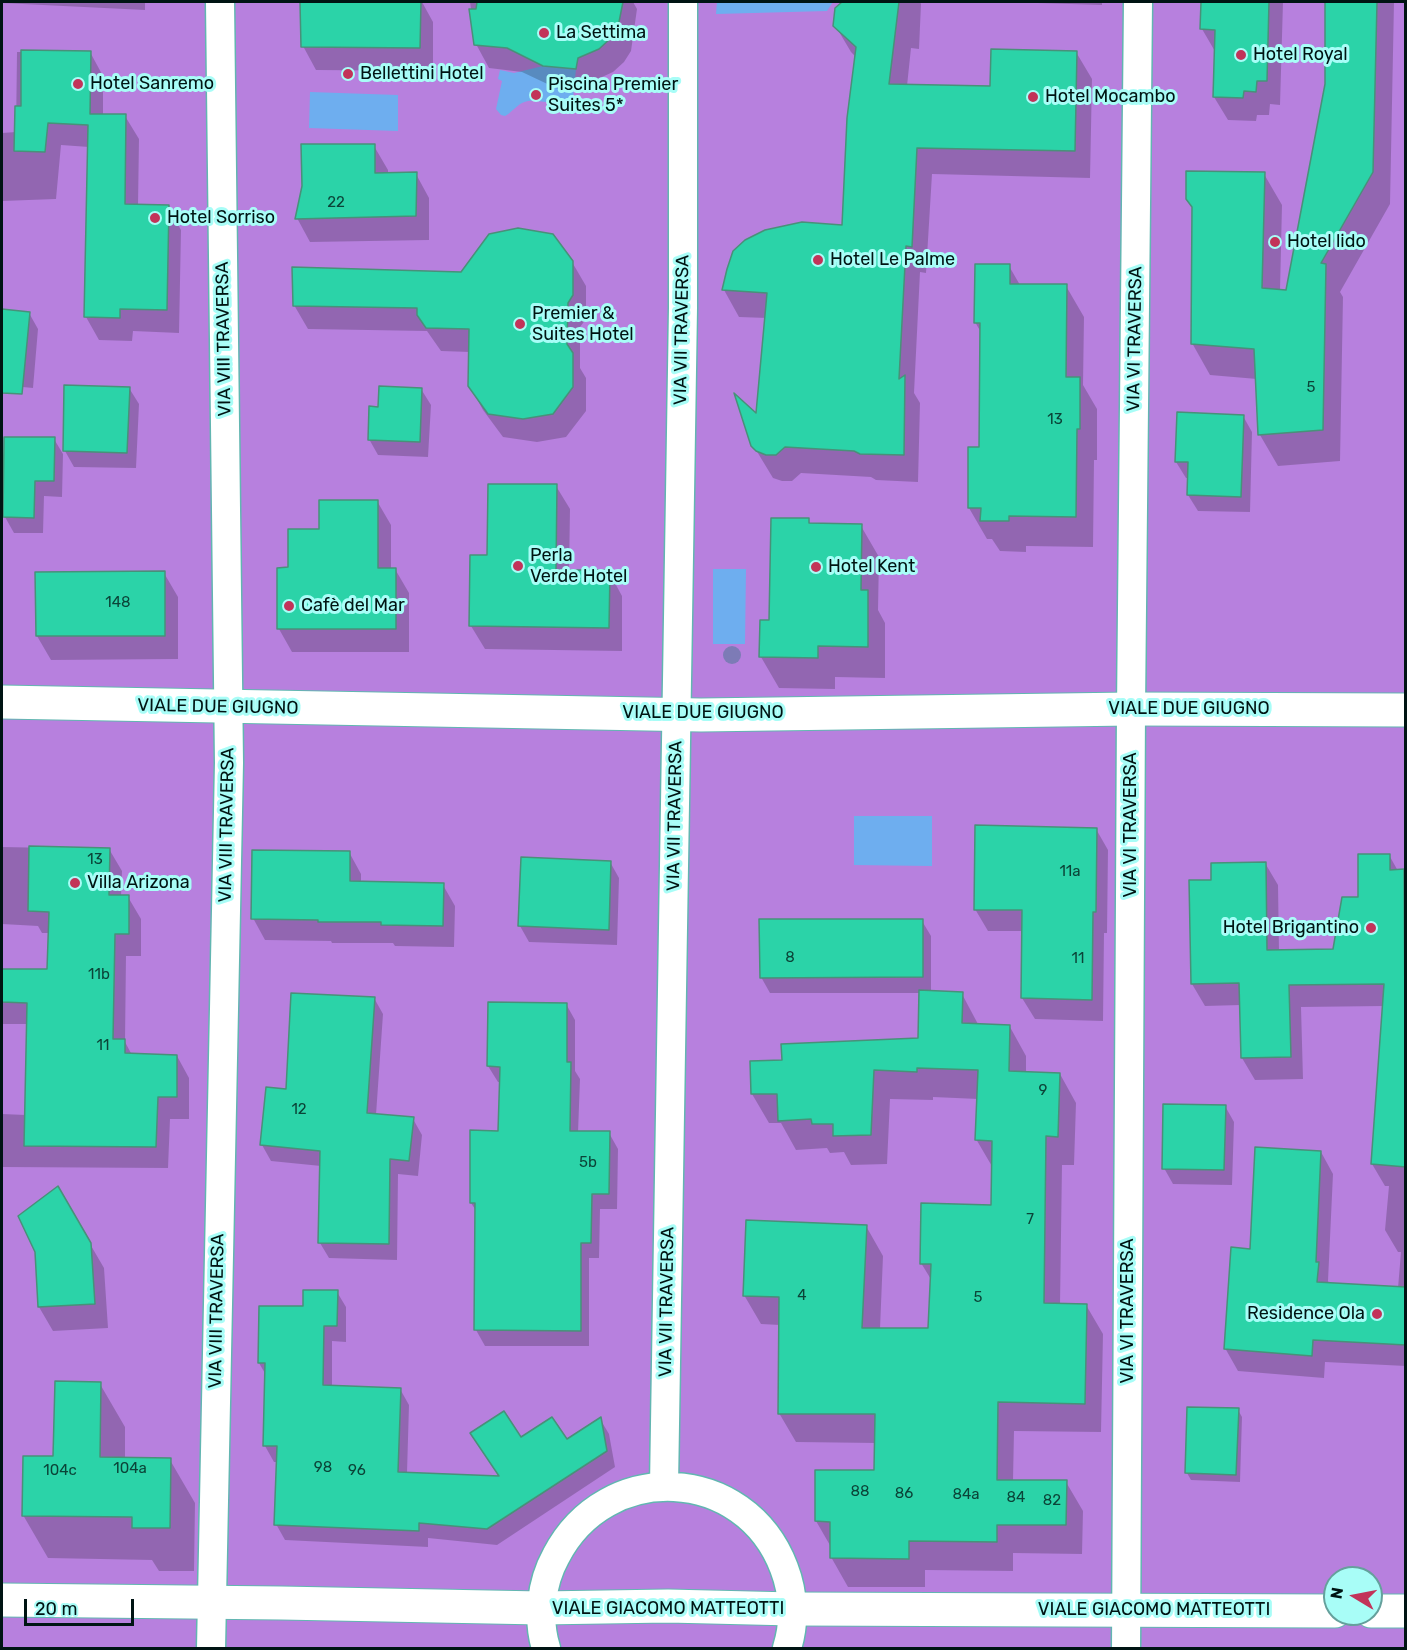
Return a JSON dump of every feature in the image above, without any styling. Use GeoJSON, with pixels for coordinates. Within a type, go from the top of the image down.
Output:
{"type":"FeatureCollection","features":[{"type":"Feature","properties":{"kind":"street","name":"VIA VIII TRAVERSA"},"geometry":{"type":"LineString","coordinates":[[211,1648],[229,775],[219,2]]}},
{"type":"Feature","properties":{"kind":"street","name":"VIA VII TRAVERSA"},"geometry":{"type":"LineString","coordinates":[[664,1486],[683,308],[682,2]]}},
{"type":"Feature","properties":{"kind":"street","name":"VIA VI TRAVERSA"},"geometry":{"type":"LineString","coordinates":[[1126,1648],[1131,709],[1138,2]]}},
{"type":"Feature","properties":{"kind":"street","name":"VIALE DUE GIUGNO"},"geometry":{"type":"LineString","coordinates":[[2,702],[676,714],[1131,709],[1406,710]]}},
{"type":"Feature","properties":{"kind":"street"},"geometry":{"type":"LineString","coordinates":[[546,1648],[541,1608],[548,1571],[566,1537],[593,1510],[627,1492],[664,1486],[692,1489],[719,1497],[743,1512],[763,1531],[779,1555],[789,1581],[793,1609],[787,1648]]}},
{"type":"Feature","properties":{"kind":"street","name":"VIALE GIACOMO MATTEOTTI"},"geometry":{"type":"LineString","coordinates":[[2,1600],[541,1608],[668,1606],[793,1609],[1323,1611]]}},
{"type":"Feature","properties":{"kind":"street"},"geometry":{"type":"LineString","coordinates":[[1383,1611],[1406,1611]]}},
{"type":"Feature","properties":{"kind":"shaded area"},"geometry":{"type":"Polygon","coordinates":[[[2,2],[1405,2],[1405,1648],[2,1648],[2,2]]]}},
{"type":"Feature","properties":{"kind":"water"},"geometry":{"type":"Polygon","coordinates":[[[717,2],[833,2],[827,11],[716,14],[717,2]]]}},
{"type":"Feature","properties":{"kind":"water","name":"Piscina Premier Suites 5*"},"geometry":{"type":"Polygon","coordinates":[[[543,66],[576,69],[573,99],[562,103],[526,101],[505,116],[501,115],[496,109],[502,81],[498,79],[500,70],[514,73],[543,66]]]}},
{"type":"Feature","properties":{"kind":"water"},"geometry":{"type":"Polygon","coordinates":[[[310,92],[398,95],[398,131],[309,128],[310,92]]]}},
{"type":"Feature","properties":{"kind":"water"},"geometry":{"type":"Polygon","coordinates":[[[713,569],[746,569],[745,644],[713,644],[713,569]]]}},
{"type":"Feature","properties":{"kind":"water"},"geometry":{"type":"Polygon","coordinates":[[[854,816],[932,816],[932,866],[854,865],[854,816]]]}},
{"type":"Feature","properties":{"kind":"building"},"geometry":{"type":"Polygon","coordinates":[[[300,2],[421,2],[420,48],[301,47],[300,2]]]}},
{"type":"Feature","properties":{"kind":"building","name":"La Settima"},"geometry":{"type":"Polygon","coordinates":[[[477,2],[623,2],[618,27],[611,38],[599,49],[578,58],[576,69],[543,66],[507,48],[474,45],[469,9],[476,9],[477,2]]]}},
{"type":"Feature","properties":{"kind":"building"},"geometry":{"type":"Polygon","coordinates":[[[842,2],[899,2],[889,84],[990,86],[991,49],[1077,51],[1075,151],[917,148],[912,247],[906,246],[899,379],[905,375],[904,455],[860,454],[854,451],[785,447],[776,455],[766,455],[751,446],[734,393],[756,413],[767,293],[722,290],[733,251],[745,240],[765,230],[802,222],[842,225],[847,118],[856,47],[833,26],[835,8],[842,2]]]}},
{"type":"Feature","properties":{"kind":"building","name":"Hotel Royal"},"geometry":{"type":"Polygon","coordinates":[[[1201,2],[1269,2],[1267,81],[1257,81],[1256,92],[1244,91],[1243,98],[1213,97],[1215,30],[1200,29],[1201,2]]]}},
{"type":"Feature","properties":{"kind":"building"},"geometry":{"type":"Polygon","coordinates":[[[1325,2],[1377,2],[1373,172],[1321,263],[1326,264],[1323,430],[1258,435],[1254,349],[1191,344],[1192,207],[1186,199],[1186,171],[1265,172],[1262,288],[1286,290],[1325,84],[1325,2]]]}},
{"type":"Feature","properties":{"kind":"building"},"geometry":{"type":"Polygon","coordinates":[[[21,50],[91,51],[90,114],[126,114],[125,204],[169,205],[167,310],[120,309],[120,318],[84,317],[88,125],[48,123],[45,152],[14,151],[15,106],[21,106],[21,50]]]}},
{"type":"Feature","properties":{"kind":"building"},"geometry":{"type":"Polygon","coordinates":[[[301,144],[375,144],[375,173],[417,172],[416,216],[295,219],[302,186],[301,144]]]}},
{"type":"Feature","properties":{"kind":"building","name":"Premier & Suites Hotel"},"geometry":{"type":"Polygon","coordinates":[[[518,228],[553,234],[573,261],[573,295],[568,303],[567,344],[573,353],[573,387],[553,414],[523,419],[488,414],[468,386],[469,329],[426,328],[417,315],[417,308],[293,306],[292,267],[461,272],[489,234],[518,228]]]}},
{"type":"Feature","properties":{"kind":"building"},"geometry":{"type":"Polygon","coordinates":[[[975,264],[1010,264],[1010,284],[1067,284],[1066,377],[1080,377],[1076,517],[1009,516],[1009,521],[980,521],[981,508],[968,508],[968,447],[979,447],[980,323],[974,323],[975,264]]]}},
{"type":"Feature","properties":{"kind":"building"},"geometry":{"type":"Polygon","coordinates":[[[2,309],[30,312],[22,394],[2,393],[2,309]]]}},
{"type":"Feature","properties":{"kind":"building"},"geometry":{"type":"Polygon","coordinates":[[[64,385],[130,387],[127,453],[63,451],[64,385]]]}},
{"type":"Feature","properties":{"kind":"building"},"geometry":{"type":"Polygon","coordinates":[[[379,386],[422,388],[420,442],[368,440],[369,406],[378,407],[379,386]]]}},
{"type":"Feature","properties":{"kind":"building"},"geometry":{"type":"Polygon","coordinates":[[[1177,412],[1244,415],[1241,497],[1187,495],[1188,462],[1175,462],[1177,412]]]}},
{"type":"Feature","properties":{"kind":"building"},"geometry":{"type":"Polygon","coordinates":[[[4,437],[55,437],[54,481],[35,481],[34,518],[3,517],[4,437]]]}},
{"type":"Feature","properties":{"kind":"building"},"geometry":{"type":"Polygon","coordinates":[[[488,484],[557,484],[556,570],[610,570],[609,628],[469,626],[470,555],[487,555],[488,484]]]}},
{"type":"Feature","properties":{"kind":"building"},"geometry":{"type":"Polygon","coordinates":[[[319,500],[378,500],[378,568],[396,568],[396,629],[277,629],[277,568],[288,567],[288,529],[319,529],[319,500]]]}},
{"type":"Feature","properties":{"kind":"building","name":"Hotel Kent"},"geometry":{"type":"Polygon","coordinates":[[[771,518],[809,518],[809,523],[862,524],[861,590],[868,590],[868,647],[818,646],[818,658],[759,657],[760,620],[769,620],[771,518]]]}},
{"type":"Feature","properties":{"kind":"building"},"geometry":{"type":"Polygon","coordinates":[[[165,571],[165,636],[36,636],[35,572],[165,571]]]}},
{"type":"Feature","properties":{"kind":"building"},"geometry":{"type":"Polygon","coordinates":[[[975,825],[1097,828],[1092,1000],[1021,998],[1022,910],[974,910],[975,825]]]}},
{"type":"Feature","properties":{"kind":"building"},"geometry":{"type":"Polygon","coordinates":[[[29,846],[110,848],[109,895],[129,895],[129,934],[115,934],[113,1039],[125,1039],[125,1053],[177,1055],[177,1097],[158,1097],[156,1147],[24,1146],[27,1003],[2,1002],[2,969],[47,969],[49,912],[28,911],[29,846]]]}},
{"type":"Feature","properties":{"kind":"building"},"geometry":{"type":"Polygon","coordinates":[[[252,850],[350,851],[350,881],[444,883],[443,926],[251,919],[252,850]]]}},
{"type":"Feature","properties":{"kind":"building"},"geometry":{"type":"Polygon","coordinates":[[[1358,854],[1390,854],[1390,870],[1404,869],[1406,1167],[1371,1164],[1384,984],[1289,985],[1291,1057],[1241,1058],[1239,983],[1191,984],[1189,880],[1211,880],[1211,863],[1266,862],[1267,950],[1333,949],[1342,897],[1358,897],[1358,854]]]}},
{"type":"Feature","properties":{"kind":"building"},"geometry":{"type":"Polygon","coordinates":[[[521,857],[611,861],[609,930],[518,926],[521,857]]]}},
{"type":"Feature","properties":{"kind":"building"},"geometry":{"type":"Polygon","coordinates":[[[759,919],[923,919],[923,977],[760,978],[759,919]]]}},
{"type":"Feature","properties":{"kind":"building"},"geometry":{"type":"Polygon","coordinates":[[[919,990],[963,992],[962,1023],[1010,1025],[1009,1071],[1060,1073],[1058,1137],[1046,1136],[1044,1303],[1087,1304],[1085,1404],[998,1402],[997,1480],[1067,1480],[1066,1525],[997,1525],[997,1542],[909,1541],[909,1559],[830,1558],[830,1522],[815,1521],[815,1470],[874,1470],[875,1414],[778,1414],[779,1297],[743,1296],[746,1220],[867,1225],[862,1328],[928,1328],[931,1264],[920,1264],[921,1203],[991,1205],[992,1141],[975,1140],[978,1070],[917,1068],[917,1072],[874,1070],[871,1135],[833,1136],[833,1124],[812,1124],[811,1119],[778,1121],[777,1094],[751,1094],[750,1061],[782,1060],[781,1044],[918,1038],[919,990]]]}},
{"type":"Feature","properties":{"kind":"building"},"geometry":{"type":"Polygon","coordinates":[[[291,993],[375,997],[367,1113],[414,1117],[409,1161],[390,1159],[389,1244],[318,1243],[320,1151],[260,1145],[266,1087],[286,1089],[291,993]]]}},
{"type":"Feature","properties":{"kind":"building"},"geometry":{"type":"Polygon","coordinates":[[[488,1002],[567,1003],[567,1062],[571,1062],[570,1131],[610,1131],[609,1194],[592,1194],[591,1243],[581,1243],[581,1331],[474,1330],[475,1203],[470,1203],[470,1130],[498,1131],[500,1067],[487,1066],[488,1002]]]}},
{"type":"Feature","properties":{"kind":"building"},"geometry":{"type":"Polygon","coordinates":[[[1163,1104],[1226,1105],[1224,1170],[1162,1169],[1163,1104]]]}},
{"type":"Feature","properties":{"kind":"building"},"geometry":{"type":"Polygon","coordinates":[[[1255,1147],[1321,1151],[1317,1282],[1406,1287],[1406,1345],[1313,1340],[1312,1356],[1224,1349],[1231,1247],[1250,1249],[1255,1147]]]}},
{"type":"Feature","properties":{"kind":"building"},"geometry":{"type":"Polygon","coordinates":[[[58,1186],[91,1243],[95,1304],[38,1307],[35,1252],[18,1216],[58,1186]]]}},
{"type":"Feature","properties":{"kind":"building"},"geometry":{"type":"Polygon","coordinates":[[[303,1290],[338,1290],[337,1326],[324,1326],[323,1385],[401,1388],[398,1472],[499,1476],[470,1433],[504,1411],[521,1437],[552,1417],[567,1439],[601,1417],[607,1451],[487,1529],[419,1523],[419,1531],[274,1525],[277,1446],[263,1446],[265,1363],[258,1363],[259,1306],[303,1306],[303,1290]]]}},
{"type":"Feature","properties":{"kind":"building"},"geometry":{"type":"Polygon","coordinates":[[[55,1381],[101,1382],[100,1457],[171,1458],[170,1528],[132,1528],[132,1517],[22,1516],[23,1456],[53,1456],[55,1381]]]}},
{"type":"Feature","properties":{"kind":"building"},"geometry":{"type":"Polygon","coordinates":[[[1187,1407],[1239,1408],[1236,1475],[1185,1473],[1187,1407]]]}},
{"type":"Feature","properties":{"kind":"place","name":"La Settima"},"geometry":{"type":"Point","coordinates":[544,33]}},
{"type":"Feature","properties":{"kind":"place","name":"Hotel Royal"},"geometry":{"type":"Point","coordinates":[1241,55]}},
{"type":"Feature","properties":{"kind":"place","name":"Bellettini Hotel"},"geometry":{"type":"Point","coordinates":[348,74]}},
{"type":"Feature","properties":{"kind":"place","name":"Hotel Sanremo"},"geometry":{"type":"Point","coordinates":[78,84]}},
{"type":"Feature","properties":{"kind":"place","name":"Piscina Premier Suites 5*"},"geometry":{"type":"Point","coordinates":[536,95]}},
{"type":"Feature","properties":{"kind":"place","name":"Hotel Mocambo"},"geometry":{"type":"Point","coordinates":[1033,97]}},
{"type":"Feature","properties":{"kind":"place","name":"Hotel Sorriso"},"geometry":{"type":"Point","coordinates":[155,218]}},
{"type":"Feature","properties":{"kind":"place","name":"Hotel lido"},"geometry":{"type":"Point","coordinates":[1275,242]}},
{"type":"Feature","properties":{"kind":"place","name":"Hotel Le Palme"},"geometry":{"type":"Point","coordinates":[818,260]}},
{"type":"Feature","properties":{"kind":"place","name":"Premier & Suites Hotel"},"geometry":{"type":"Point","coordinates":[520,324]}},
{"type":"Feature","properties":{"kind":"place","name":"Perla Verde Hotel"},"geometry":{"type":"Point","coordinates":[518,566]}},
{"type":"Feature","properties":{"kind":"place","name":"Hotel Kent"},"geometry":{"type":"Point","coordinates":[816,567]}},
{"type":"Feature","properties":{"kind":"place","name":"Cafè del Mar"},"geometry":{"type":"Point","coordinates":[289,606]}},
{"type":"Feature","properties":{"kind":"place","name":"Villa Arizona"},"geometry":{"type":"Point","coordinates":[75,883]}},
{"type":"Feature","properties":{"kind":"place","name":"Hotel Brigantino"},"geometry":{"type":"Point","coordinates":[1371,928]}},
{"type":"Feature","properties":{"kind":"place","name":"Residence Ola"},"geometry":{"type":"Point","coordinates":[1377,1314]}}]}
